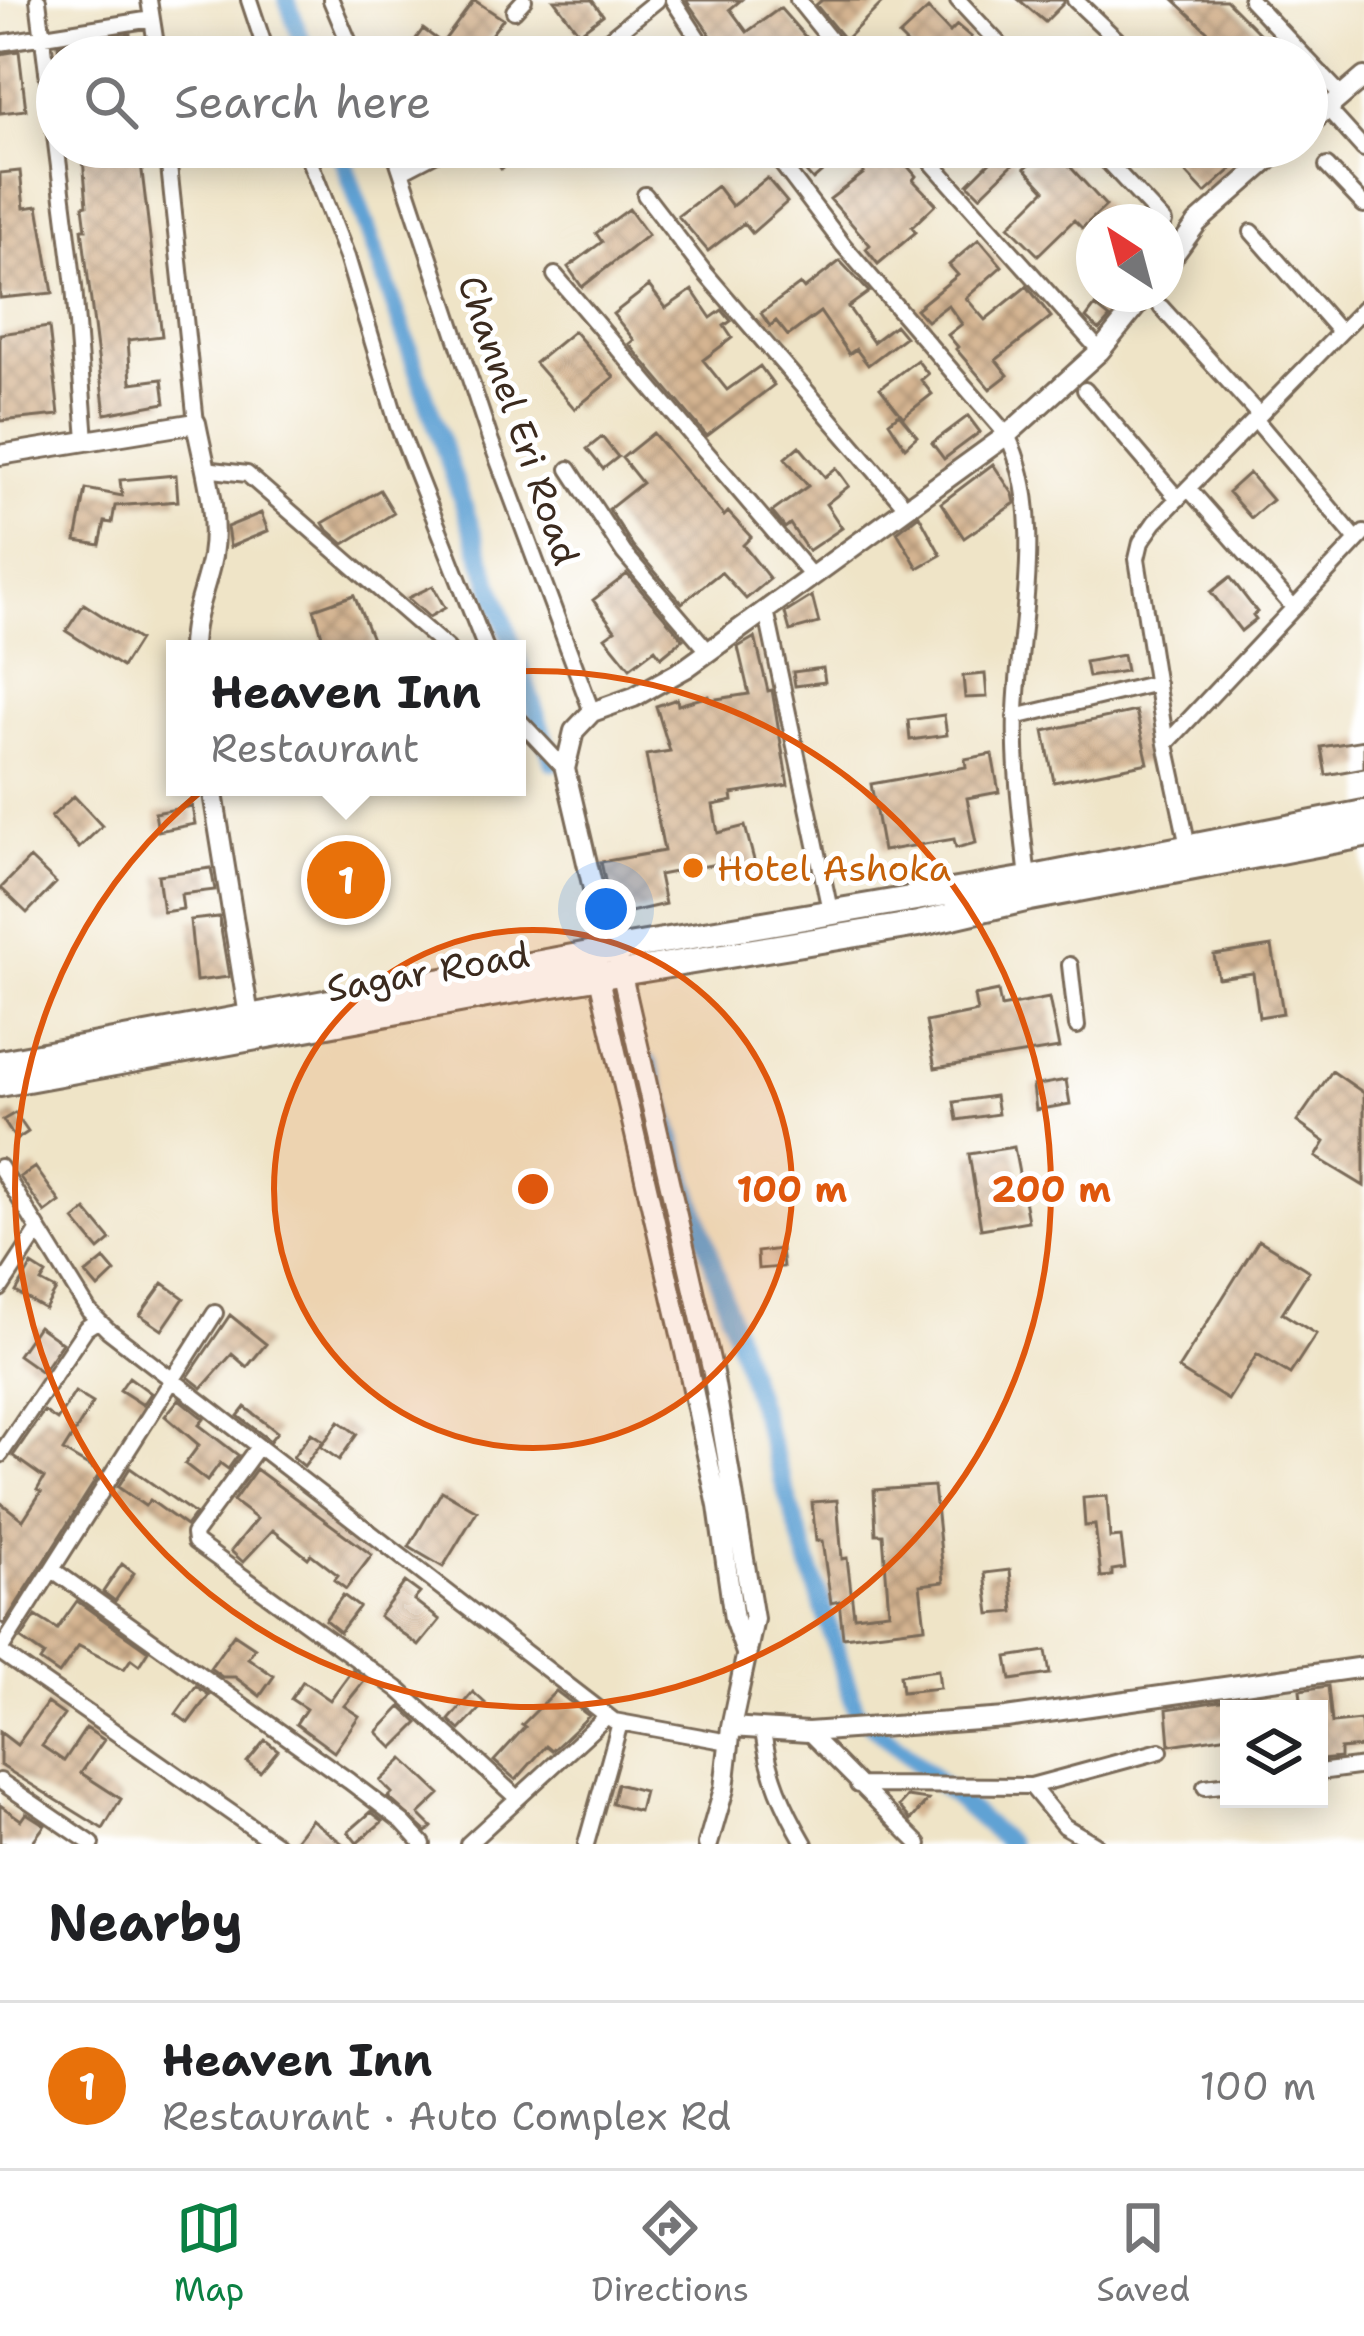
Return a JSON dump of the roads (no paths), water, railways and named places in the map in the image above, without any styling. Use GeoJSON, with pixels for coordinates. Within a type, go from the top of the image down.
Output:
{"type":"FeatureCollection","features":[{"type":"Feature","properties":{"kind":"highway","name":"Sagar Road"},"geometry":{"type":"LineString","coordinates":[[0,1084],[491,994],[831,915],[1364,813]]}},
{"type":"Feature","properties":{"kind":"highway","name":"Sagar Road"},"geometry":{"type":"LineString","coordinates":[[0,1063],[249,1016],[918,924],[1364,835]]}},
{"type":"Feature","properties":{"kind":"street"},"geometry":{"type":"LineString","coordinates":[[38,0],[42,36],[152,20]]}},
{"type":"Feature","properties":{"kind":"street"},"geometry":{"type":"LineString","coordinates":[[149,0],[155,36]]}},
{"type":"Feature","properties":{"kind":"street"},"geometry":{"type":"LineString","coordinates":[[249,0],[261,36]]}},
{"type":"Feature","properties":{"kind":"street"},"geometry":{"type":"LineString","coordinates":[[331,0],[346,36]]}},
{"type":"Feature","properties":{"kind":"street"},"geometry":{"type":"LineString","coordinates":[[613,36],[658,0]]}},
{"type":"Feature","properties":{"kind":"street"},"geometry":{"type":"LineString","coordinates":[[673,0],[696,36]]}},
{"type":"Feature","properties":{"kind":"street"},"geometry":{"type":"LineString","coordinates":[[798,0],[827,36]]}},
{"type":"Feature","properties":{"kind":"street"},"geometry":{"type":"LineString","coordinates":[[958,0],[991,36]]}},
{"type":"Feature","properties":{"kind":"street"},"geometry":{"type":"LineString","coordinates":[[1251,0],[1285,36]]}},
{"type":"Feature","properties":{"kind":"street"},"geometry":{"type":"LineString","coordinates":[[1080,2],[1114,36]]}},
{"type":"Feature","properties":{"kind":"street"},"geometry":{"type":"LineString","coordinates":[[0,43],[36,37]]}},
{"type":"Feature","properties":{"kind":"street"},"geometry":{"type":"LineString","coordinates":[[1328,107],[1364,77]]}},
{"type":"Feature","properties":{"kind":"street"},"geometry":{"type":"LineString","coordinates":[[1328,93],[1364,148]]}},
{"type":"Feature","properties":{"kind":"street"},"geometry":{"type":"LineString","coordinates":[[1328,167],[1364,205]]}},
{"type":"Feature","properties":{"kind":"street"},"geometry":{"type":"LineString","coordinates":[[59,168],[86,440]]}},
{"type":"Feature","properties":{"kind":"street"},"geometry":{"type":"LineString","coordinates":[[168,168],[196,422],[213,512],[212,554],[192,624],[192,640]]}},
{"type":"Feature","properties":{"kind":"street"},"geometry":{"type":"LineString","coordinates":[[312,168],[347,257],[398,426],[482,640]]}},
{"type":"Feature","properties":{"kind":"street","name":"Channel Eri Road"},"geometry":{"type":"LineString","coordinates":[[401,168],[490,439],[592,712]]}},
{"type":"Feature","properties":{"kind":"street"},"geometry":{"type":"LineString","coordinates":[[402,171],[408,168]]}},
{"type":"Feature","properties":{"kind":"street"},"geometry":{"type":"LineString","coordinates":[[785,168],[844,247],[1007,435],[1020,461],[1029,509],[1015,717],[1028,879]]}},
{"type":"Feature","properties":{"kind":"street"},"geometry":{"type":"LineString","coordinates":[[937,168],[1100,351]]}},
{"type":"Feature","properties":{"kind":"street"},"geometry":{"type":"LineString","coordinates":[[1114,168],[1147,204]]}},
{"type":"Feature","properties":{"kind":"street"},"geometry":{"type":"LineString","coordinates":[[1253,168],[1256,171]]}},
{"type":"Feature","properties":{"kind":"street"},"geometry":{"type":"LineString","coordinates":[[1184,240],[1259,168]]}},
{"type":"Feature","properties":{"kind":"street"},"geometry":{"type":"LineString","coordinates":[[646,195],[705,273],[906,507]]}},
{"type":"Feature","properties":{"kind":"street"},"geometry":{"type":"LineString","coordinates":[[1252,232],[1340,332]]}},
{"type":"Feature","properties":{"kind":"street"},"geometry":{"type":"LineString","coordinates":[[555,275],[811,575]]}},
{"type":"Feature","properties":{"kind":"street"},"geometry":{"type":"LineString","coordinates":[[1188,847],[1166,744],[1137,559],[1141,542],[1364,308]]}},
{"type":"Feature","properties":{"kind":"street"},"geometry":{"type":"LineString","coordinates":[[708,1844],[724,1789],[754,1618],[713,1373],[608,964],[595,938],[602,927],[565,770],[574,731],[592,712],[634,697],[709,652],[1007,435],[1141,312]]}},
{"type":"Feature","properties":{"kind":"street"},"geometry":{"type":"LineString","coordinates":[[1165,312],[1360,536],[1166,744]]}},
{"type":"Feature","properties":{"kind":"street"},"geometry":{"type":"LineString","coordinates":[[1084,391],[1294,608]]}},
{"type":"Feature","properties":{"kind":"street"},"geometry":{"type":"LineString","coordinates":[[0,455],[196,422]]}},
{"type":"Feature","properties":{"kind":"street"},"geometry":{"type":"LineString","coordinates":[[205,469],[247,474],[438,640]]}},
{"type":"Feature","properties":{"kind":"street"},"geometry":{"type":"LineString","coordinates":[[568,469],[624,553],[709,652]]}},
{"type":"Feature","properties":{"kind":"street"},"geometry":{"type":"LineString","coordinates":[[766,610],[831,915]]}},
{"type":"Feature","properties":{"kind":"street"},"geometry":{"type":"LineString","coordinates":[[1015,717],[1157,683]]}},
{"type":"Feature","properties":{"kind":"street"},"geometry":{"type":"LineString","coordinates":[[526,728],[565,770]]}},
{"type":"Feature","properties":{"kind":"street"},"geometry":{"type":"LineString","coordinates":[[213,796],[249,1016]]}},
{"type":"Feature","properties":{"kind":"street"},"geometry":{"type":"LineString","coordinates":[[1070,965],[1077,1027]]}},
{"type":"Feature","properties":{"kind":"street"},"geometry":{"type":"LineString","coordinates":[[0,1167],[97,1321],[614,1719],[730,1735],[808,1732],[1006,1718],[1364,1667]]}},
{"type":"Feature","properties":{"kind":"street"},"geometry":{"type":"LineString","coordinates":[[0,1288],[38,1231]]}},
{"type":"Feature","properties":{"kind":"street"},"geometry":{"type":"LineString","coordinates":[[215,1313],[0,1652],[276,1844]]}},
{"type":"Feature","properties":{"kind":"street"},"geometry":{"type":"LineString","coordinates":[[0,1455],[86,1328],[97,1321]]}},
{"type":"Feature","properties":{"kind":"street"},"geometry":{"type":"LineString","coordinates":[[258,1448],[194,1534],[195,1542],[399,1690],[518,1798]]}},
{"type":"Feature","properties":{"kind":"street"},"geometry":{"type":"LineString","coordinates":[[52,1570],[349,1780],[423,1844]]}},
{"type":"Feature","properties":{"kind":"street"},"geometry":{"type":"LineString","coordinates":[[467,1844],[614,1719]]}},
{"type":"Feature","properties":{"kind":"street"},"geometry":{"type":"LineString","coordinates":[[586,1844],[614,1719]]}},
{"type":"Feature","properties":{"kind":"street"},"geometry":{"type":"LineString","coordinates":[[764,1731],[768,1770],[805,1844]]}},
{"type":"Feature","properties":{"kind":"street"},"geometry":{"type":"LineString","coordinates":[[808,1732],[917,1843]]}},
{"type":"Feature","properties":{"kind":"street"},"geometry":{"type":"LineString","coordinates":[[858,1785],[1031,1786],[1160,1751]]}},
{"type":"Feature","properties":{"kind":"street"},"geometry":{"type":"LineString","coordinates":[[1328,1771],[1364,1766]]}},
{"type":"Feature","properties":{"kind":"street"},"geometry":{"type":"LineString","coordinates":[[0,1781],[92,1844]]}},
{"type":"Feature","properties":{"kind":"street"},"geometry":{"type":"LineString","coordinates":[[1205,1787],[1220,1785]]}},
{"type":"Feature","properties":{"kind":"street"},"geometry":{"type":"LineString","coordinates":[[1031,1786],[1064,1826],[1096,1844]]}},
{"type":"Feature","properties":{"kind":"waterway"},"geometry":{"type":"LineString","coordinates":[[287,0],[300,36]]}},
{"type":"Feature","properties":{"kind":"waterway"},"geometry":{"type":"LineString","coordinates":[[346,168],[511,640]]}},
{"type":"Feature","properties":{"kind":"waterway"},"geometry":{"type":"LineString","coordinates":[[526,684],[553,762]]}},
{"type":"Feature","properties":{"kind":"waterway"},"geometry":{"type":"LineString","coordinates":[[649,1063],[856,1711],[1009,1844]]}},
{"type":"Feature","properties":{"kind":"place","name":"Hotel Ashoka"},"geometry":{"type":"Point","coordinates":[693,868]}},
{"type":"Feature","properties":{"kind":"place","name":"Heaven Inn"},"geometry":{"type":"Point","coordinates":[346,880]}}]}
